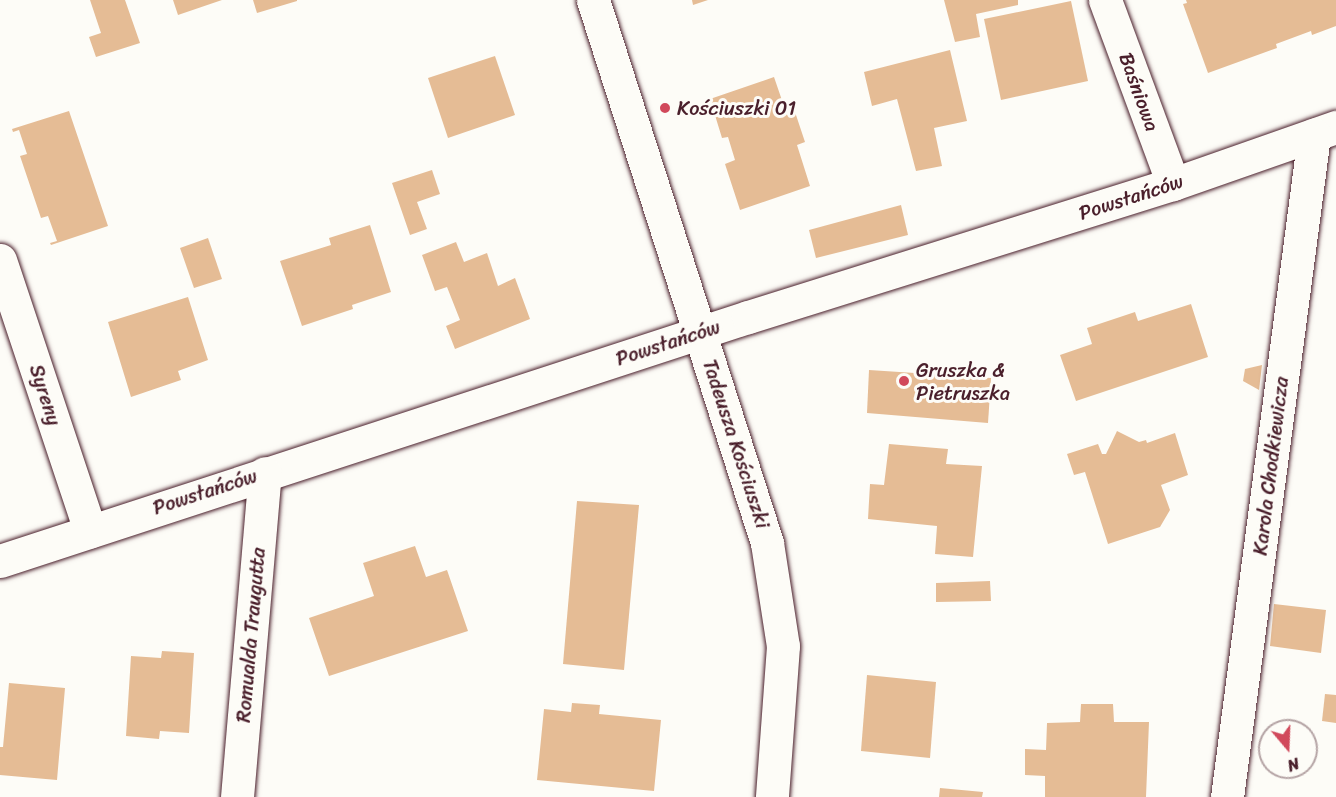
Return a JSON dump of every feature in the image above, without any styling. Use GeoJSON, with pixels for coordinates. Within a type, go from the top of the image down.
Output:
{"type":"FeatureCollection","features":[{"type":"Feature","properties":{"kind":"street","name":"Tadeusza Kościuszki"},"geometry":{"type":"LineString","coordinates":[[593,0],[767,543],[783,646],[772,797]]}},
{"type":"Feature","properties":{"kind":"street","name":"Baśniowa"},"geometry":{"type":"LineString","coordinates":[[1105,0],[1173,184]]}},
{"type":"Feature","properties":{"kind":"street","name":"Powstańców"},"geometry":{"type":"LineString","coordinates":[[0,561],[700,333],[1173,184],[1325,131]]}},
{"type":"Feature","properties":{"kind":"street","name":"Karola Chodkiewicza"},"geometry":{"type":"LineString","coordinates":[[1227,797],[1325,131]]}},
{"type":"Feature","properties":{"kind":"street","name":"Syreny"},"geometry":{"type":"LineString","coordinates":[[0,260],[90,531]]}},
{"type":"Feature","properties":{"kind":"street","name":"Romualda Traugutta"},"geometry":{"type":"LineString","coordinates":[[237,797],[265,473]]}},
{"type":"Feature","properties":{"kind":"building"},"geometry":{"type":"Polygon","coordinates":[[[90,0],[125,0],[140,43],[96,57],[89,37],[101,33],[90,0]]]}},
{"type":"Feature","properties":{"kind":"building"},"geometry":{"type":"Polygon","coordinates":[[[173,0],[222,0],[178,15],[173,0]]]}},
{"type":"Feature","properties":{"kind":"building"},"geometry":{"type":"Polygon","coordinates":[[[253,0],[297,0],[297,1],[257,13],[253,0]]]}},
{"type":"Feature","properties":{"kind":"building"},"geometry":{"type":"Polygon","coordinates":[[[692,0],[708,0],[693,5],[692,0]]]}},
{"type":"Feature","properties":{"kind":"building"},"geometry":{"type":"Polygon","coordinates":[[[944,0],[1018,0],[1018,5],[976,14],[980,37],[955,42],[944,0]]]}},
{"type":"Feature","properties":{"kind":"building"},"geometry":{"type":"Polygon","coordinates":[[[1186,0],[1336,0],[1336,26],[1312,35],[1311,31],[1276,44],[1277,48],[1208,73],[1183,4],[1187,3],[1186,0]]]}},
{"type":"Feature","properties":{"kind":"building"},"geometry":{"type":"Polygon","coordinates":[[[1071,1],[1088,81],[1001,100],[984,19],[1071,1]]]}},
{"type":"Feature","properties":{"kind":"building"},"geometry":{"type":"Polygon","coordinates":[[[950,50],[967,121],[934,128],[942,166],[916,171],[897,99],[872,106],[864,72],[950,50]]]}},
{"type":"Feature","properties":{"kind":"building"},"geometry":{"type":"Polygon","coordinates":[[[495,56],[515,115],[448,138],[428,78],[495,56]]]}},
{"type":"Feature","properties":{"kind":"building"},"geometry":{"type":"Polygon","coordinates":[[[774,77],[787,115],[795,112],[805,142],[797,145],[810,186],[740,210],[725,164],[735,160],[728,137],[722,138],[710,99],[774,77]]]}},
{"type":"Feature","properties":{"kind":"building"},"geometry":{"type":"Polygon","coordinates":[[[69,111],[108,226],[51,245],[50,243],[57,241],[48,216],[41,218],[20,156],[27,154],[19,130],[13,132],[12,129],[69,111]]]}},
{"type":"Feature","properties":{"kind":"building"},"geometry":{"type":"Polygon","coordinates":[[[432,170],[440,194],[417,202],[427,229],[410,235],[392,183],[432,170]]]}},
{"type":"Feature","properties":{"kind":"building"},"geometry":{"type":"Polygon","coordinates":[[[901,205],[908,235],[816,258],[809,230],[901,205]]]}},
{"type":"Feature","properties":{"kind":"building"},"geometry":{"type":"Polygon","coordinates":[[[370,225],[391,292],[352,305],[353,309],[302,326],[280,261],[331,245],[329,238],[370,225]]]}},
{"type":"Feature","properties":{"kind":"building"},"geometry":{"type":"Polygon","coordinates":[[[208,238],[222,279],[194,288],[180,248],[208,238]]]}},
{"type":"Feature","properties":{"kind":"building"},"geometry":{"type":"Polygon","coordinates":[[[456,242],[464,262],[487,253],[498,286],[515,278],[530,319],[455,349],[446,326],[460,320],[447,287],[435,291],[422,255],[456,242]]]}},
{"type":"Feature","properties":{"kind":"building"},"geometry":{"type":"Polygon","coordinates":[[[188,297],[208,360],[178,371],[181,380],[131,397],[108,322],[188,297]]]}},
{"type":"Feature","properties":{"kind":"building"},"geometry":{"type":"Polygon","coordinates":[[[1191,304],[1208,357],[1076,401],[1060,355],[1092,344],[1087,328],[1135,312],[1138,321],[1191,304]]]}},
{"type":"Feature","properties":{"kind":"building"},"geometry":{"type":"Polygon","coordinates":[[[1262,365],[1259,390],[1243,381],[1245,369],[1262,365]]]}},
{"type":"Feature","properties":{"kind":"building"},"geometry":{"type":"Polygon","coordinates":[[[869,370],[991,378],[988,423],[867,413],[869,370]]]}},
{"type":"Feature","properties":{"kind":"building"},"geometry":{"type":"Polygon","coordinates":[[[1117,431],[1139,442],[1146,440],[1147,443],[1175,433],[1188,475],[1161,485],[1170,510],[1160,527],[1108,544],[1085,472],[1074,475],[1067,454],[1098,444],[1102,454],[1106,454],[1117,431]]]}},
{"type":"Feature","properties":{"kind":"building"},"geometry":{"type":"Polygon","coordinates":[[[889,444],[948,449],[946,464],[982,466],[973,557],[935,554],[937,526],[868,519],[870,484],[884,485],[889,444]]]}},
{"type":"Feature","properties":{"kind":"building"},"geometry":{"type":"Polygon","coordinates":[[[577,501],[639,505],[624,670],[563,664],[577,501]]]}},
{"type":"Feature","properties":{"kind":"building"},"geometry":{"type":"Polygon","coordinates":[[[415,546],[426,577],[447,570],[468,631],[329,676],[309,618],[374,596],[363,563],[415,546]]]}},
{"type":"Feature","properties":{"kind":"building"},"geometry":{"type":"Polygon","coordinates":[[[990,581],[991,601],[936,602],[936,583],[990,581]]]}},
{"type":"Feature","properties":{"kind":"building"},"geometry":{"type":"Polygon","coordinates":[[[1274,604],[1326,610],[1321,653],[1270,646],[1274,604]]]}},
{"type":"Feature","properties":{"kind":"building"},"geometry":{"type":"Polygon","coordinates":[[[162,651],[194,653],[189,733],[160,731],[159,739],[126,736],[131,656],[161,658],[162,651]]]}},
{"type":"Feature","properties":{"kind":"building"},"geometry":{"type":"Polygon","coordinates":[[[867,675],[936,682],[930,758],[861,751],[867,675]]]}},
{"type":"Feature","properties":{"kind":"building"},"geometry":{"type":"Polygon","coordinates":[[[9,683],[65,688],[57,780],[0,775],[0,747],[3,747],[9,683]]]}},
{"type":"Feature","properties":{"kind":"building"},"geometry":{"type":"Polygon","coordinates":[[[1325,694],[1336,695],[1336,723],[1322,721],[1325,694]]]}},
{"type":"Feature","properties":{"kind":"building"},"geometry":{"type":"Polygon","coordinates":[[[572,703],[600,705],[599,714],[661,720],[654,791],[537,780],[544,709],[571,712],[572,703]]]}},
{"type":"Feature","properties":{"kind":"building"},"geometry":{"type":"Polygon","coordinates":[[[1081,704],[1113,704],[1114,722],[1149,722],[1146,797],[1045,797],[1045,776],[1025,775],[1025,749],[1046,750],[1047,723],[1080,722],[1081,704]]]}},
{"type":"Feature","properties":{"kind":"building"},"geometry":{"type":"Polygon","coordinates":[[[940,788],[983,792],[982,797],[939,797],[940,788]]]}},
{"type":"Feature","properties":{"kind":"place","name":"Kościuszki 01"},"geometry":{"type":"Point","coordinates":[665,108]}},
{"type":"Feature","properties":{"kind":"place","name":"Gruszka & Pietruszka"},"geometry":{"type":"Point","coordinates":[904,381]}}]}
